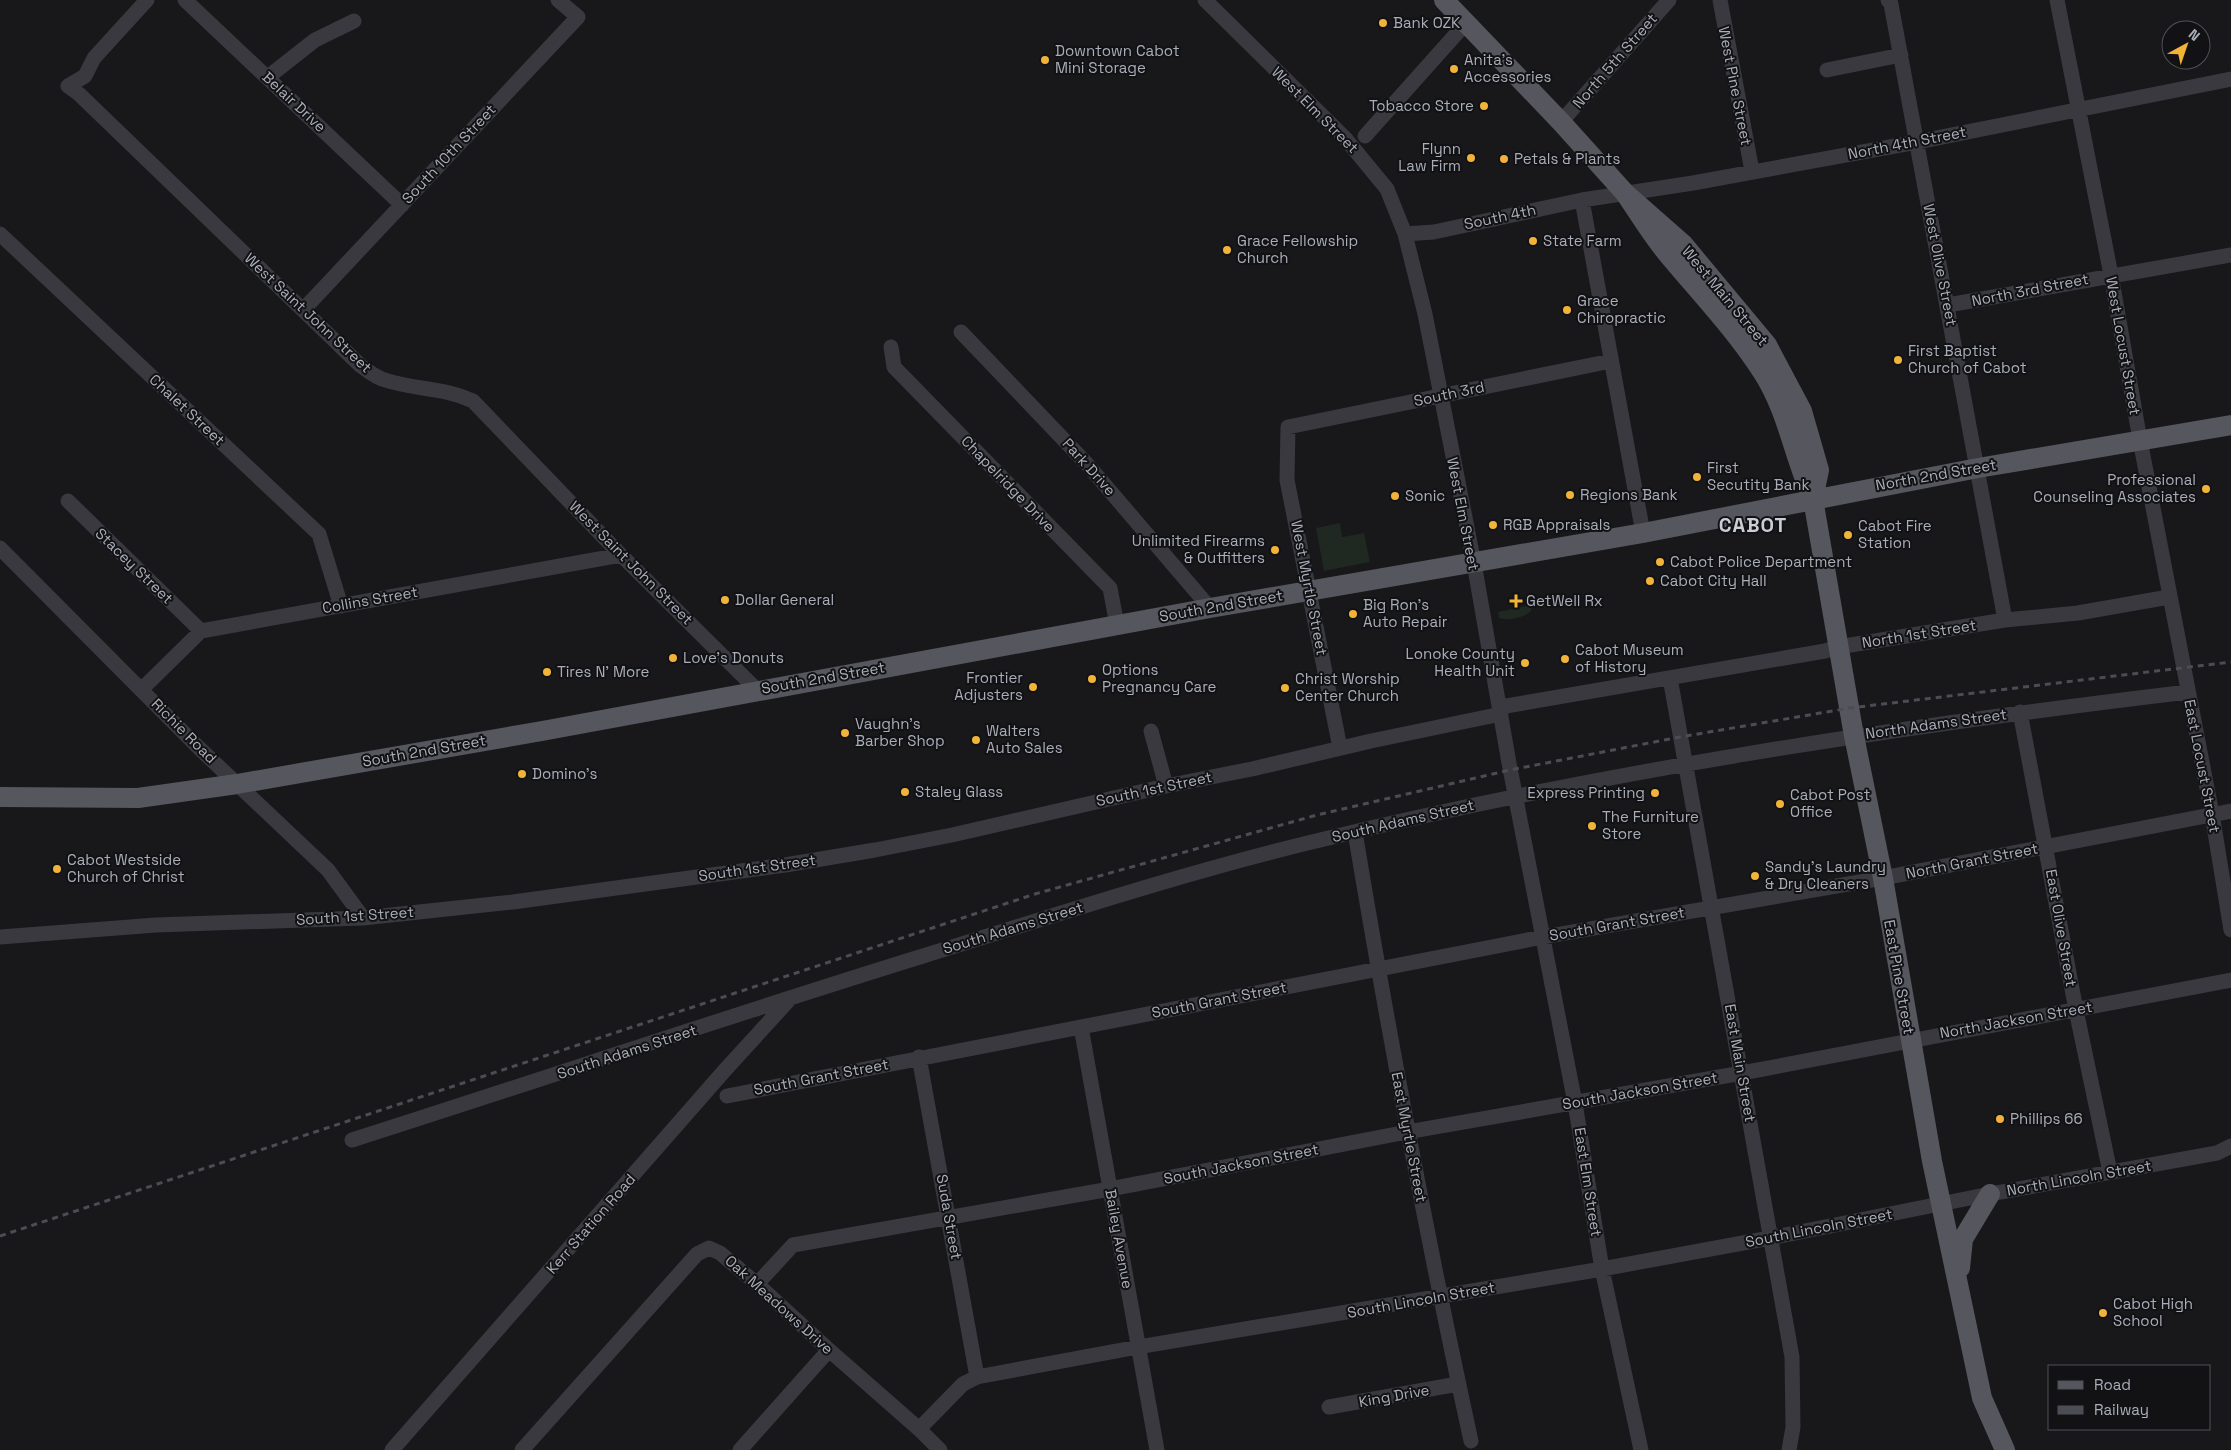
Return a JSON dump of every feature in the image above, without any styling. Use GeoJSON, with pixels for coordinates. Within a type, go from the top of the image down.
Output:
{"type":"FeatureCollection","features":[{"type":"Feature","properties":{"kind":"main road","name":"West Main Street"},"geometry":{"type":"LineString","coordinates":[[1444,0],[1562,122],[1625,192],[1664,250],[1736,333],[1764,375],[1787,424],[1803,477],[1813,500]]}},
{"type":"Feature","properties":{"kind":"main road","name":"North 2nd Street"},"geometry":{"type":"LineString","coordinates":[[1643,533],[1978,468],[2231,425]]}},
{"type":"Feature","properties":{"kind":"main road","name":"East Pine Street"},"geometry":{"type":"LineString","coordinates":[[1813,500],[1854,736],[1882,878],[1941,1204],[1982,1398],[2005,1450]]}},
{"type":"Feature","properties":{"kind":"main road","name":"South 2nd Street"},"geometry":{"type":"LineString","coordinates":[[0,798],[138,798],[237,784],[542,731],[757,690],[1310,590],[1474,563],[1546,548],[1643,533]]}},
{"type":"Feature","properties":{"kind":"main road"},"geometry":{"type":"LineString","coordinates":[[1958,1284],[1963,1239],[1990,1194]]}},
{"type":"Feature","properties":{"kind":"street","name":"West Saint John Street"},"geometry":{"type":"LineString","coordinates":[[147,0],[94,58],[85,76],[68,86],[79,94],[361,366],[382,380],[409,387],[433,388],[456,393],[473,401],[621,555],[757,690]]}},
{"type":"Feature","properties":{"kind":"street","name":"Belair Drive"},"geometry":{"type":"LineString","coordinates":[[184,0],[402,205]]}},
{"type":"Feature","properties":{"kind":"street","name":"South 10th Street"},"geometry":{"type":"LineString","coordinates":[[303,310],[578,17],[558,0]]}},
{"type":"Feature","properties":{"kind":"street","name":"West Elm Street"},"geometry":{"type":"LineString","coordinates":[[1205,0],[1367,162],[1387,189],[1412,233],[1440,396],[1474,563],[1516,795]]}},
{"type":"Feature","properties":{"kind":"street","name":"North 5th Street"},"geometry":{"type":"LineString","coordinates":[[1562,122],[1669,0]]}},
{"type":"Feature","properties":{"kind":"street","name":"West Pine Street"},"geometry":{"type":"LineString","coordinates":[[1720,0],[1752,172]]}},
{"type":"Feature","properties":{"kind":"street","name":"West Olive Street"},"geometry":{"type":"LineString","coordinates":[[1888,0],[1891,4],[1901,55],[2005,620]]}},
{"type":"Feature","properties":{"kind":"street","name":"West Locust Street"},"geometry":{"type":"LineString","coordinates":[[2057,0],[2111,275],[2188,692]]}},
{"type":"Feature","properties":{"kind":"street"},"geometry":{"type":"LineString","coordinates":[[268,77],[315,40],[354,21]]}},
{"type":"Feature","properties":{"kind":"street"},"geometry":{"type":"LineString","coordinates":[[1365,136],[1466,22]]}},
{"type":"Feature","properties":{"kind":"street"},"geometry":{"type":"LineString","coordinates":[[1827,70],[1901,55]]}},
{"type":"Feature","properties":{"kind":"street","name":"North 4th Street"},"geometry":{"type":"LineString","coordinates":[[1582,200],[1693,183],[1917,142],[2231,79]]}},
{"type":"Feature","properties":{"kind":"street"},"geometry":{"type":"LineString","coordinates":[[1582,200],[1643,533]]}},
{"type":"Feature","properties":{"kind":"street","name":"South 4th"},"geometry":{"type":"LineString","coordinates":[[1412,233],[1434,232],[1582,200]]}},
{"type":"Feature","properties":{"kind":"street","name":"Chalet Street"},"geometry":{"type":"LineString","coordinates":[[0,234],[319,534],[341,606]]}},
{"type":"Feature","properties":{"kind":"street","name":"North 3rd Street"},"geometry":{"type":"LineString","coordinates":[[1948,305],[2231,255]]}},
{"type":"Feature","properties":{"kind":"street","name":"Park Drive"},"geometry":{"type":"LineString","coordinates":[[961,332],[1087,464],[1210,608]]}},
{"type":"Feature","properties":{"kind":"street","name":"Chapelridge Drive"},"geometry":{"type":"LineString","coordinates":[[891,347],[894,367],[1110,588],[1117,625]]}},
{"type":"Feature","properties":{"kind":"street","name":"South 3rd"},"geometry":{"type":"LineString","coordinates":[[1288,427],[1611,361]]}},
{"type":"Feature","properties":{"kind":"street","name":"West Myrtle Street"},"geometry":{"type":"LineString","coordinates":[[1288,427],[1287,480],[1340,748]]}},
{"type":"Feature","properties":{"kind":"street","name":"Stacey Street"},"geometry":{"type":"LineString","coordinates":[[68,502],[201,631]]}},
{"type":"Feature","properties":{"kind":"street","name":"Richie Road"},"geometry":{"type":"LineString","coordinates":[[0,548],[237,784],[328,870],[363,918]]}},
{"type":"Feature","properties":{"kind":"street","name":"Collins Street"},"geometry":{"type":"LineString","coordinates":[[201,631],[621,555]]}},
{"type":"Feature","properties":{"kind":"street","name":"North 1st Street"},"geometry":{"type":"LineString","coordinates":[[1670,678],[1825,651],[1838,647],[2005,620],[2078,613],[2169,597]]}},
{"type":"Feature","properties":{"kind":"street"},"geometry":{"type":"LineString","coordinates":[[142,689],[201,631]]}},
{"type":"Feature","properties":{"kind":"street","name":"South 1st Street"},"geometry":{"type":"LineString","coordinates":[[0,937],[156,926],[363,918],[523,900],[875,850],[1252,769],[1500,710],[1670,678]]}},
{"type":"Feature","properties":{"kind":"street","name":"East Main Street"},"geometry":{"type":"LineString","coordinates":[[1670,678],[1792,1357],[1793,1427],[1789,1450]]}},
{"type":"Feature","properties":{"kind":"street","name":"North Adams Street"},"geometry":{"type":"LineString","coordinates":[[1686,766],[1854,736],[2020,712],[2188,692]]}},
{"type":"Feature","properties":{"kind":"street","name":"East Locust Street"},"geometry":{"type":"LineString","coordinates":[[2188,692],[2212,814],[2231,930]]}},
{"type":"Feature","properties":{"kind":"street","name":"East Olive Street"},"geometry":{"type":"LineString","coordinates":[[2020,712],[2076,1010],[2110,1172]]}},
{"type":"Feature","properties":{"kind":"street"},"geometry":{"type":"LineString","coordinates":[[1150,731],[1166,786]]}},
{"type":"Feature","properties":{"kind":"street","name":"South Adams Street"},"geometry":{"type":"LineString","coordinates":[[352,1140],[1125,893],[1285,848],[1516,795],[1686,766]]}},
{"type":"Feature","properties":{"kind":"street","name":"East Elm Street"},"geometry":{"type":"LineString","coordinates":[[1516,795],[1575,1103],[1602,1269],[1641,1450]]}},
{"type":"Feature","properties":{"kind":"street","name":"North Grant Street"},"geometry":{"type":"LineString","coordinates":[[1712,907],[2046,848],[2231,811]]}},
{"type":"Feature","properties":{"kind":"street","name":"East Myrtle Street"},"geometry":{"type":"LineString","coordinates":[[1355,832],[1408,1132],[1470,1441]]}},
{"type":"Feature","properties":{"kind":"street","name":"South Grant Street"},"geometry":{"type":"LineString","coordinates":[[727,1096],[1543,937],[1712,907]]}},
{"type":"Feature","properties":{"kind":"street","name":"North Jackson Street"},"geometry":{"type":"LineString","coordinates":[[1742,1073],[2231,980]]}},
{"type":"Feature","properties":{"kind":"street","name":"Kerr Station Road"},"geometry":{"type":"LineString","coordinates":[[392,1450],[725,1070],[791,999]]}},
{"type":"Feature","properties":{"kind":"street","name":"Bailey Avenue"},"geometry":{"type":"LineString","coordinates":[[1080,1027],[1157,1450]]}},
{"type":"Feature","properties":{"kind":"street","name":"Suda Street"},"geometry":{"type":"LineString","coordinates":[[920,1057],[977,1377]]}},
{"type":"Feature","properties":{"kind":"street","name":"South Jackson Street"},"geometry":{"type":"LineString","coordinates":[[757,1284],[794,1245],[1110,1189],[1408,1132],[1742,1073]]}},
{"type":"Feature","properties":{"kind":"street","name":"North Lincoln Street"},"geometry":{"type":"LineString","coordinates":[[1941,1204],[2110,1172],[2224,1154],[2231,1146]]}},
{"type":"Feature","properties":{"kind":"street","name":"South Lincoln Street"},"geometry":{"type":"LineString","coordinates":[[919,1428],[963,1384],[977,1377],[1138,1347],[1602,1269],[1941,1204]]}},
{"type":"Feature","properties":{"kind":"street","name":"Oak Meadows Drive"},"geometry":{"type":"LineString","coordinates":[[522,1450],[698,1254],[709,1248],[720,1252],[757,1284],[919,1428],[940,1450]]}},
{"type":"Feature","properties":{"kind":"street"},"geometry":{"type":"LineString","coordinates":[[740,1450],[829,1350]]}},
{"type":"Feature","properties":{"kind":"street","name":"King Drive"},"geometry":{"type":"LineString","coordinates":[[1329,1407],[1458,1384]]}},
{"type":"Feature","properties":{"kind":"shaded area"},"geometry":{"type":"Polygon","coordinates":[[[1340,523],[1342,537],[1364,533],[1370,562],[1324,571],[1316,528],[1340,523]]]}},
{"type":"Feature","properties":{"kind":"shaded area"},"geometry":{"type":"Polygon","coordinates":[[[1531,605],[1531,611],[1525,615],[1511,619],[1499,618],[1498,612],[1531,605]]]}},
{"type":"Feature","properties":{"kind":"railway"},"geometry":{"type":"LineString","coordinates":[[0,1236],[1035,894],[1317,815],[1510,770],[1680,737],[1850,708],[2231,662]]}},
{"type":"Feature","properties":{"kind":"place","name":"Bank OZK"},"geometry":{"type":"Point","coordinates":[1383,23]}},
{"type":"Feature","properties":{"kind":"place","name":"Downtown Cabot Mini Storage"},"geometry":{"type":"Point","coordinates":[1045,60]}},
{"type":"Feature","properties":{"kind":"place","name":"Anita's Accessories"},"geometry":{"type":"Point","coordinates":[1454,69]}},
{"type":"Feature","properties":{"kind":"place","name":"Tobacco Store"},"geometry":{"type":"Point","coordinates":[1484,106]}},
{"type":"Feature","properties":{"kind":"place","name":"Flynn Law Firm"},"geometry":{"type":"Point","coordinates":[1471,158]}},
{"type":"Feature","properties":{"kind":"place","name":"Petals & Plants"},"geometry":{"type":"Point","coordinates":[1504,159]}},
{"type":"Feature","properties":{"kind":"place","name":"State Farm"},"geometry":{"type":"Point","coordinates":[1533,241]}},
{"type":"Feature","properties":{"kind":"place","name":"Grace Fellowship Church"},"geometry":{"type":"Point","coordinates":[1227,250]}},
{"type":"Feature","properties":{"kind":"place","name":"Grace Chiropractic"},"geometry":{"type":"Point","coordinates":[1567,310]}},
{"type":"Feature","properties":{"kind":"place","name":"First Baptist Church of Cabot"},"geometry":{"type":"Point","coordinates":[1898,360]}},
{"type":"Feature","properties":{"kind":"place","name":"First Secutity Bank"},"geometry":{"type":"Point","coordinates":[1697,477]}},
{"type":"Feature","properties":{"kind":"place","name":"Professional Counseling Associates"},"geometry":{"type":"Point","coordinates":[2206,489]}},
{"type":"Feature","properties":{"kind":"place","name":"Regions Bank"},"geometry":{"type":"Point","coordinates":[1570,495]}},
{"type":"Feature","properties":{"kind":"place","name":"Sonic"},"geometry":{"type":"Point","coordinates":[1395,496]}},
{"type":"Feature","properties":{"kind":"place","name":"RGB Appraisals"},"geometry":{"type":"Point","coordinates":[1493,525]}},
{"type":"Feature","properties":{"kind":"place","name":"Cabot Fire Station"},"geometry":{"type":"Point","coordinates":[1848,535]}},
{"type":"Feature","properties":{"kind":"place","name":"Unlimited Firearms & Outfitters"},"geometry":{"type":"Point","coordinates":[1275,550]}},
{"type":"Feature","properties":{"kind":"place","name":"Cabot Police Department"},"geometry":{"type":"Point","coordinates":[1660,562]}},
{"type":"Feature","properties":{"kind":"place","name":"Cabot City Hall"},"geometry":{"type":"Point","coordinates":[1650,581]}},
{"type":"Feature","properties":{"kind":"place","name":"Dollar General"},"geometry":{"type":"Point","coordinates":[725,600]}},
{"type":"Feature","properties":{"kind":"place","name":"GetWell Rx"},"geometry":{"type":"Point","coordinates":[1516,601]}},
{"type":"Feature","properties":{"kind":"place","name":"Big Ron's Auto Repair"},"geometry":{"type":"Point","coordinates":[1353,614]}},
{"type":"Feature","properties":{"kind":"place","name":"Love's Donuts"},"geometry":{"type":"Point","coordinates":[673,658]}},
{"type":"Feature","properties":{"kind":"place","name":"Cabot Museum of History"},"geometry":{"type":"Point","coordinates":[1565,659]}},
{"type":"Feature","properties":{"kind":"place","name":"Lonoke County Health Unit"},"geometry":{"type":"Point","coordinates":[1525,663]}},
{"type":"Feature","properties":{"kind":"place","name":"Tires N' More"},"geometry":{"type":"Point","coordinates":[547,672]}},
{"type":"Feature","properties":{"kind":"place","name":"Options Pregnancy Care"},"geometry":{"type":"Point","coordinates":[1092,679]}},
{"type":"Feature","properties":{"kind":"place","name":"Frontier Adjusters"},"geometry":{"type":"Point","coordinates":[1033,687]}},
{"type":"Feature","properties":{"kind":"place","name":"Christ Worship Center Church"},"geometry":{"type":"Point","coordinates":[1285,688]}},
{"type":"Feature","properties":{"kind":"place","name":"Vaughn's Barber Shop"},"geometry":{"type":"Point","coordinates":[845,733]}},
{"type":"Feature","properties":{"kind":"place","name":"Walters Auto Sales"},"geometry":{"type":"Point","coordinates":[976,740]}},
{"type":"Feature","properties":{"kind":"place","name":"Domino's"},"geometry":{"type":"Point","coordinates":[522,774]}},
{"type":"Feature","properties":{"kind":"place","name":"Staley Glass"},"geometry":{"type":"Point","coordinates":[905,792]}},
{"type":"Feature","properties":{"kind":"place","name":"Express Printing"},"geometry":{"type":"Point","coordinates":[1655,793]}},
{"type":"Feature","properties":{"kind":"place","name":"Cabot Post Office"},"geometry":{"type":"Point","coordinates":[1780,804]}},
{"type":"Feature","properties":{"kind":"place","name":"The Furniture Store"},"geometry":{"type":"Point","coordinates":[1592,826]}},
{"type":"Feature","properties":{"kind":"place","name":"Cabot Westside Church of Christ"},"geometry":{"type":"Point","coordinates":[57,869]}},
{"type":"Feature","properties":{"kind":"place","name":"Sandy's Laundry & Dry Cleaners"},"geometry":{"type":"Point","coordinates":[1755,876]}},
{"type":"Feature","properties":{"kind":"place","name":"Phillips 66"},"geometry":{"type":"Point","coordinates":[2000,1119]}},
{"type":"Feature","properties":{"kind":"place","name":"Cabot High School"},"geometry":{"type":"Point","coordinates":[2103,1313]}},
{"type":"Feature","properties":{"kind":"district","name":"CABOT"},"geometry":{"type":"Point","coordinates":[1753,525]}}]}
